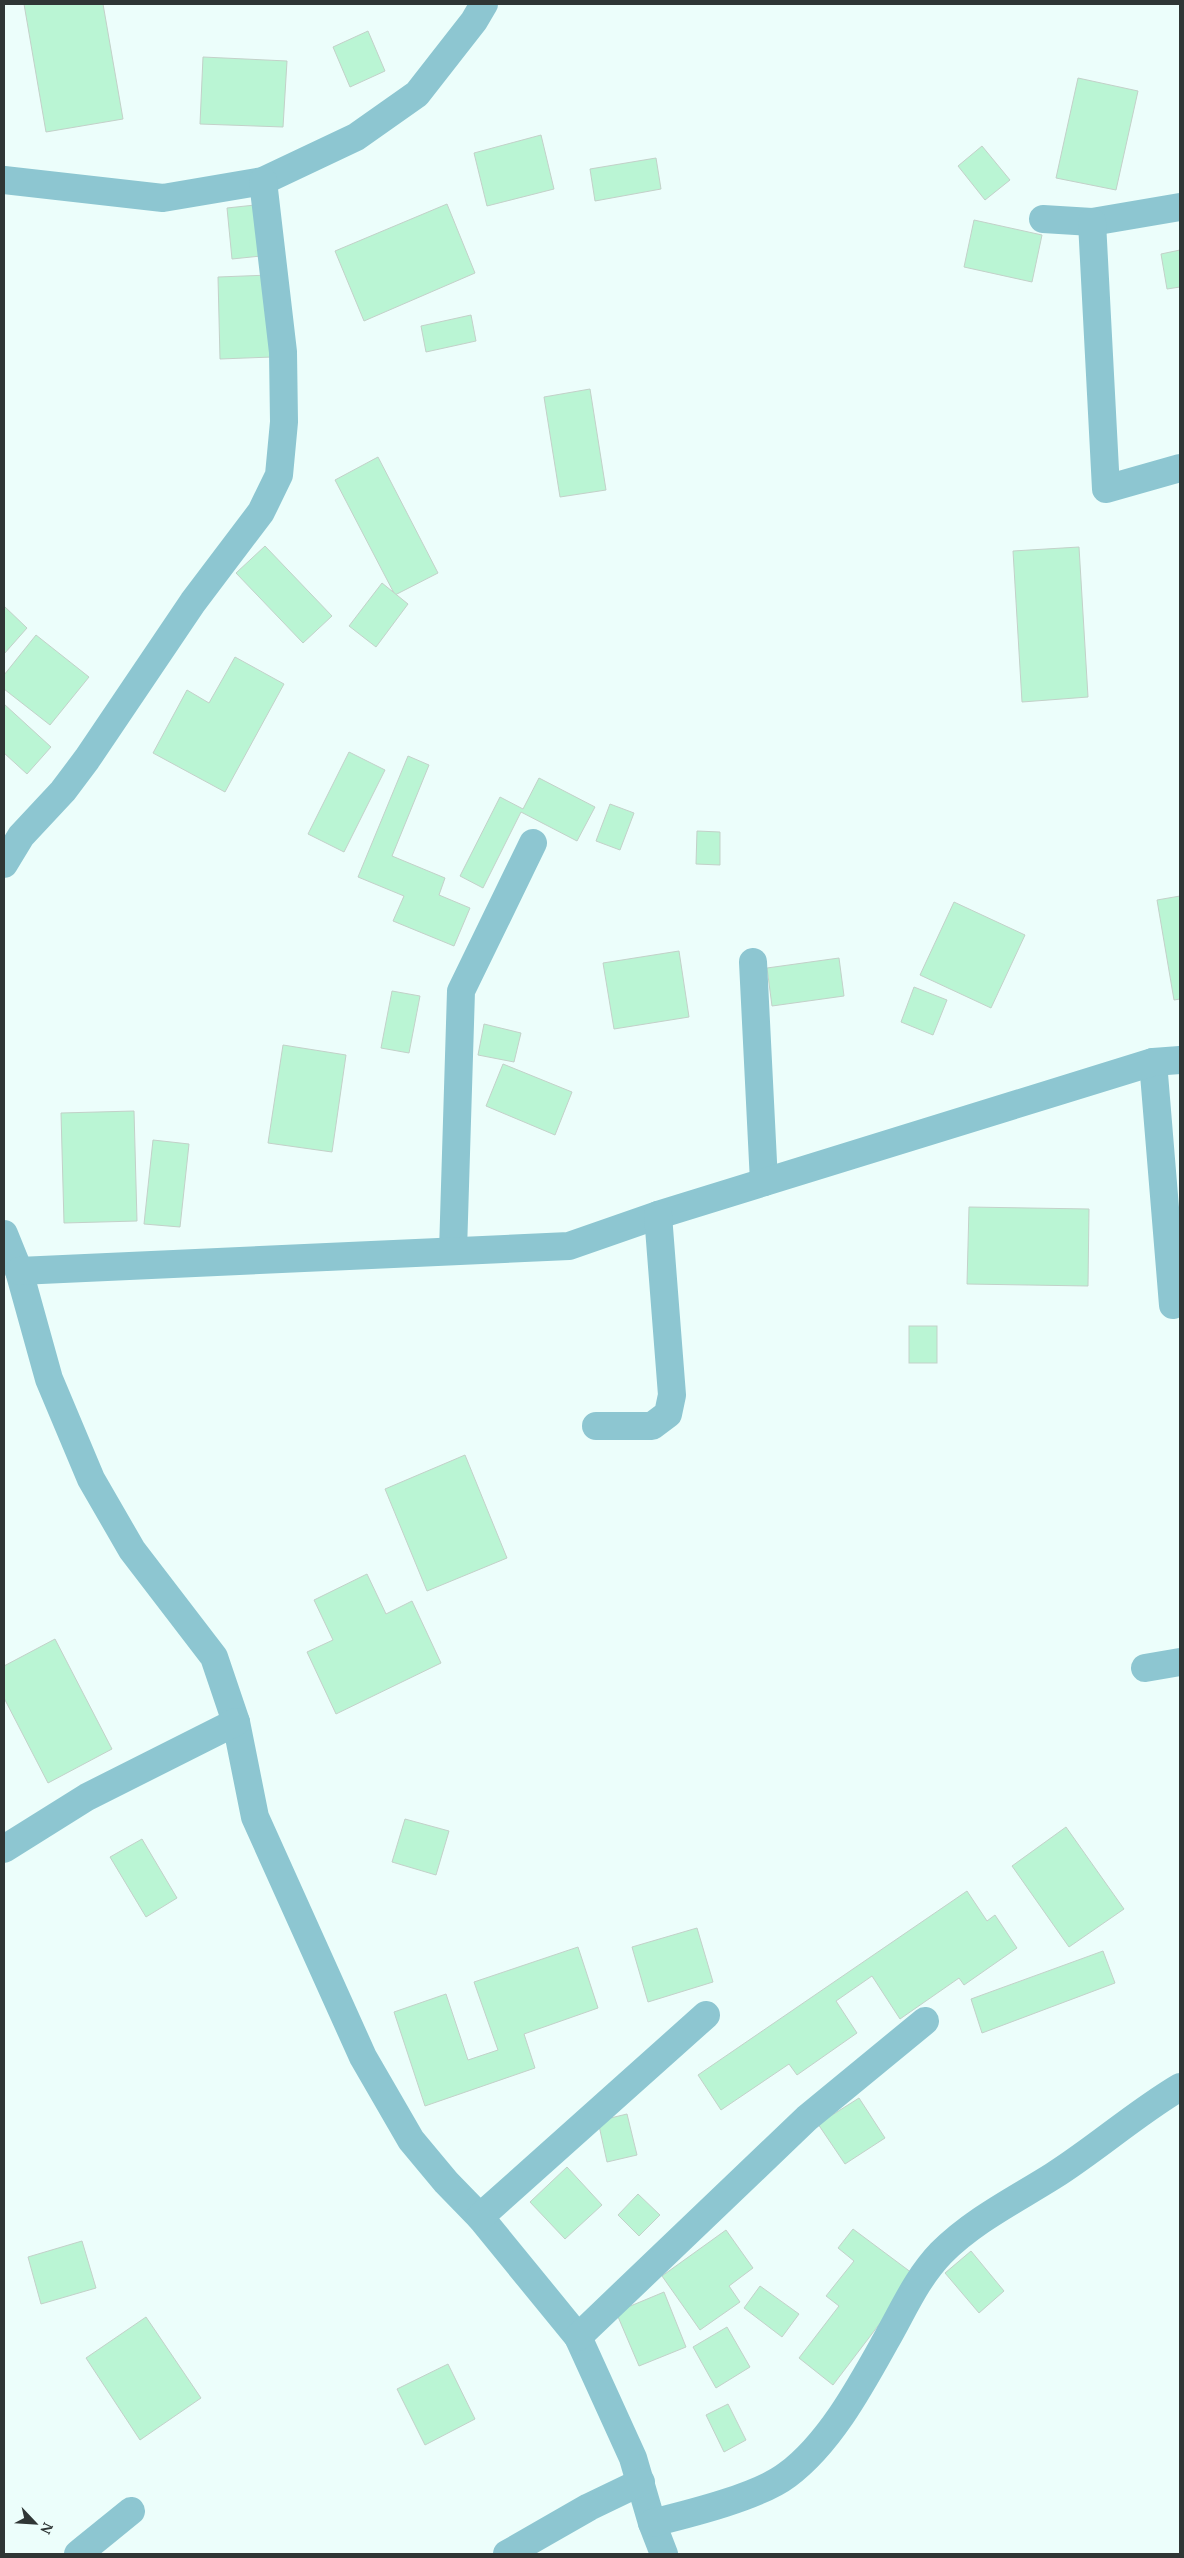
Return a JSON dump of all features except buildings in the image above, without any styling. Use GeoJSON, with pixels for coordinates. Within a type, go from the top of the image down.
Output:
{"type":"FeatureCollection","features":[{"type":"Feature","properties":{"kind":"street"},"geometry":{"type":"LineString","coordinates":[[4,180],[162,198],[263,181],[356,137],[417,94],[474,20],[484,4]]}},
{"type":"Feature","properties":{"kind":"street"},"geometry":{"type":"LineString","coordinates":[[4,864],[21,836],[63,791],[87,759],[193,602],[261,512],[279,475],[284,422],[283,352],[263,181]]}},
{"type":"Feature","properties":{"kind":"street"},"geometry":{"type":"LineString","coordinates":[[1043,219],[1092,222],[1180,208]]}},
{"type":"Feature","properties":{"kind":"street"},"geometry":{"type":"LineString","coordinates":[[1092,222],[1106,489],[1180,468]]}},
{"type":"Feature","properties":{"kind":"street"},"geometry":{"type":"LineString","coordinates":[[452,1251],[461,991],[533,843]]}},
{"type":"Feature","properties":{"kind":"street"},"geometry":{"type":"LineString","coordinates":[[753,962],[764,1182]]}},
{"type":"Feature","properties":{"kind":"street"},"geometry":{"type":"LineString","coordinates":[[19,1271],[569,1246],[764,1182],[1153,1062],[1180,1060]]}},
{"type":"Feature","properties":{"kind":"street"},"geometry":{"type":"LineString","coordinates":[[1153,1062],[1173,1305]]}},
{"type":"Feature","properties":{"kind":"street"},"geometry":{"type":"LineString","coordinates":[[596,1426],[652,1426],[668,1414],[672,1395],[658,1216]]}},
{"type":"Feature","properties":{"kind":"street"},"geometry":{"type":"LineString","coordinates":[[4,1234],[19,1271],[49,1380],[91,1479],[132,1550],[214,1657],[236,1722],[256,1817],[363,2057],[411,2140],[480,2217],[578,2337],[633,2458],[652,2523],[664,2554]]}},
{"type":"Feature","properties":{"kind":"street"},"geometry":{"type":"LineString","coordinates":[[1145,1668],[1180,1662]]}},
{"type":"Feature","properties":{"kind":"street"},"geometry":{"type":"LineString","coordinates":[[4,1849],[87,1796],[236,1722]]}},
{"type":"Feature","properties":{"kind":"street"},"geometry":{"type":"LineString","coordinates":[[480,2217],[706,2015]]}},
{"type":"Feature","properties":{"kind":"street"},"geometry":{"type":"LineString","coordinates":[[578,2337],[807,2118],[925,2021]]}},
{"type":"Feature","properties":{"kind":"street"},"geometry":{"type":"LineString","coordinates":[[652,2523],[748,2495],[786,2476],[823,2439],[856,2394],[893,2329],[911,2291],[941,2253],[982,2218],[1054,2175],[1154,2102],[1180,2087]]}},
{"type":"Feature","properties":{"kind":"street"},"geometry":{"type":"LineString","coordinates":[[507,2554],[589,2507],[641,2482]]}},
{"type":"Feature","properties":{"kind":"street"},"geometry":{"type":"LineString","coordinates":[[78,2554],[131,2511]]}}]}
